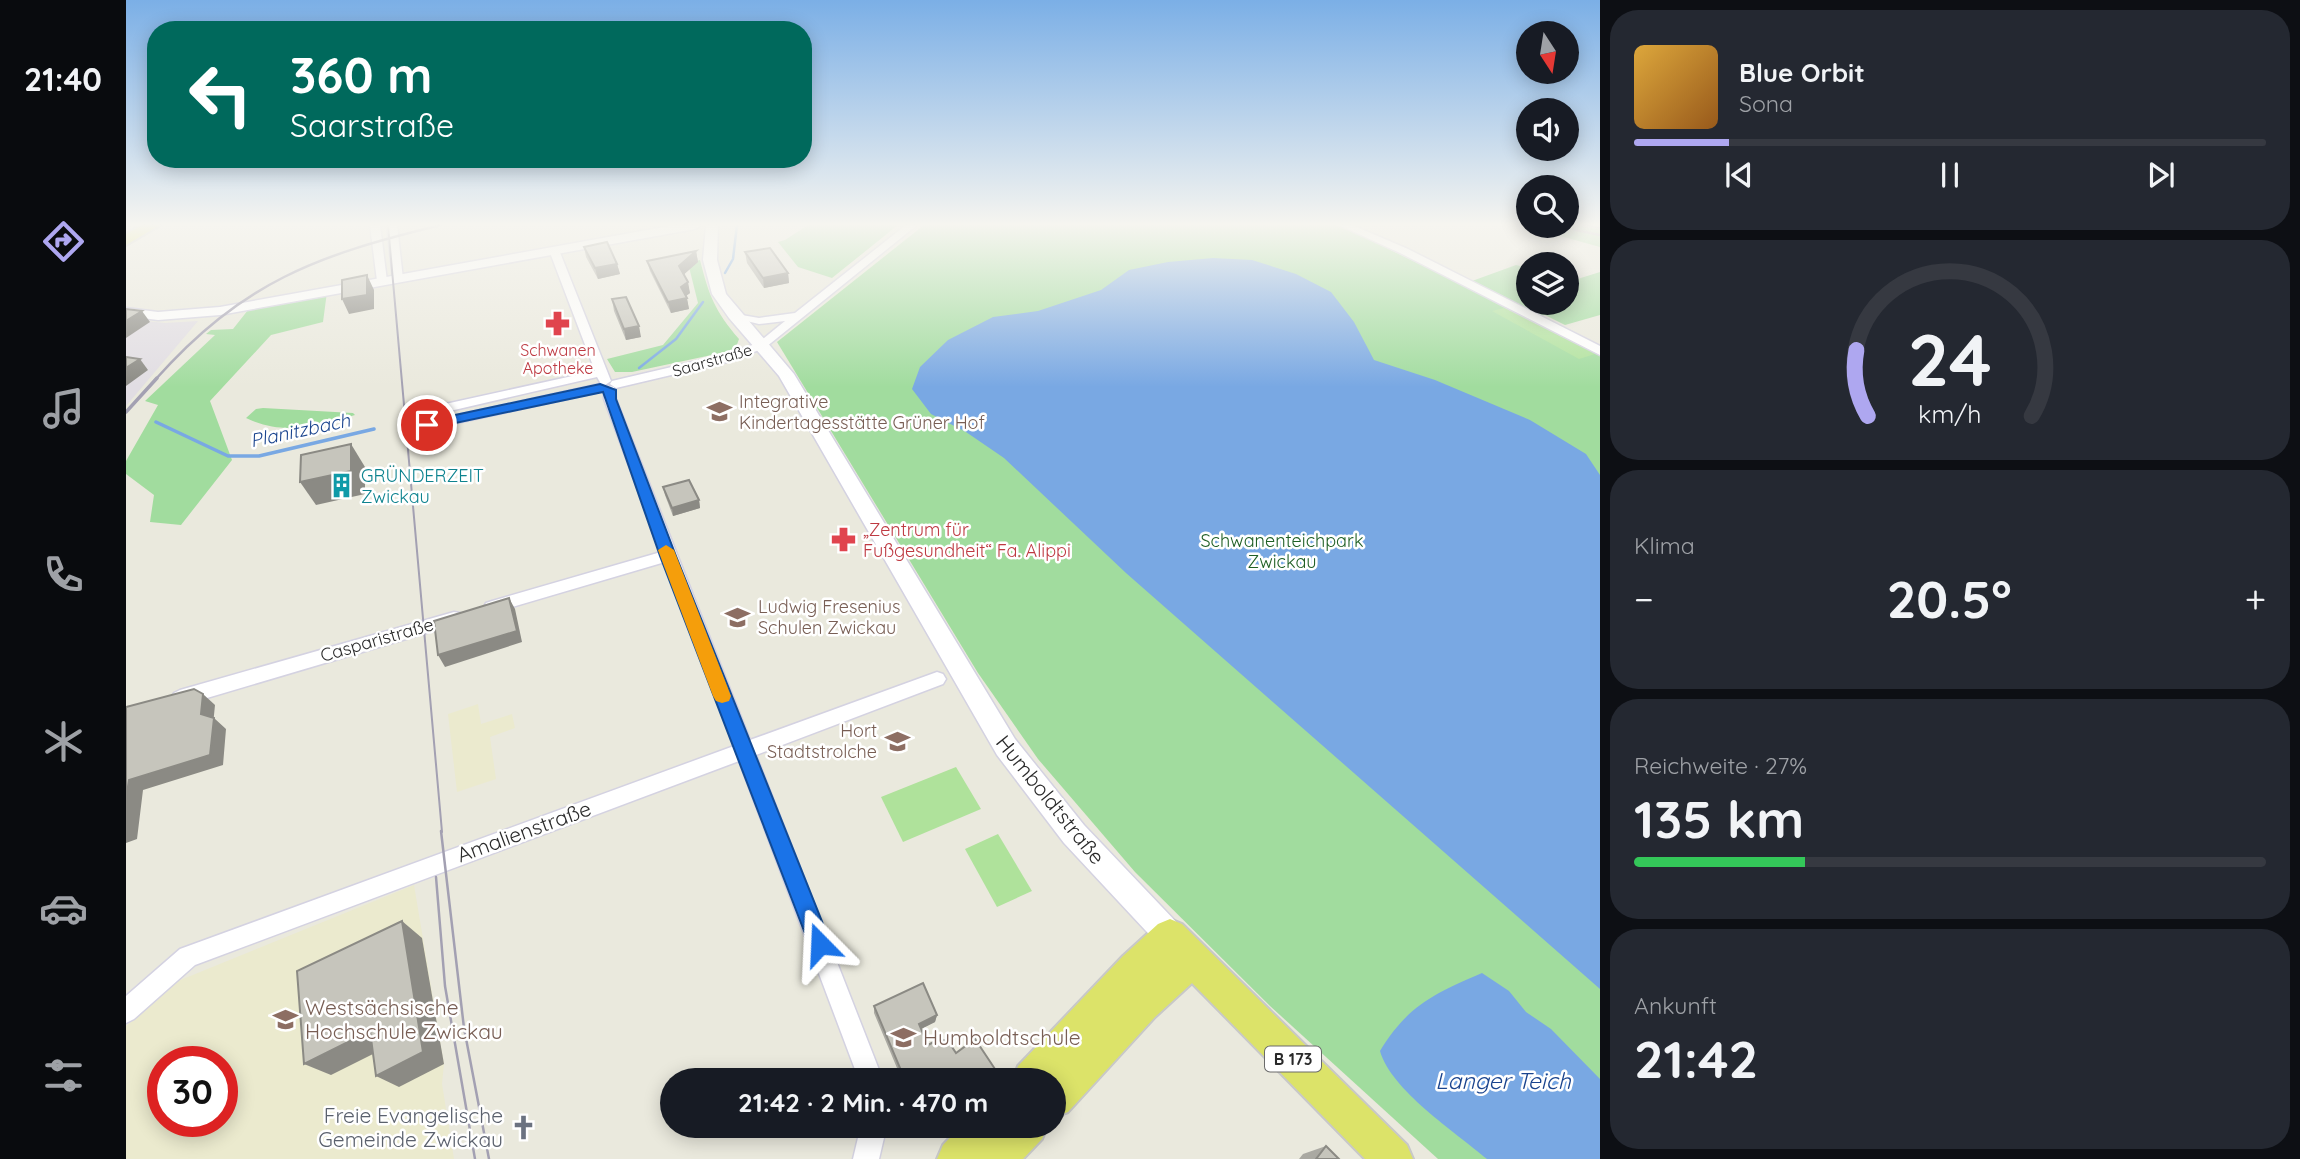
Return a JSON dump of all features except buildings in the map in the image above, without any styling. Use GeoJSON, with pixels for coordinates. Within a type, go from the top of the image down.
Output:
{"type":"FeatureCollection","features":[{"type":"Feature","properties":{"kind":"main road"},"geometry":{"type":"LineString","coordinates":[[126,312],[158,316],[190,315],[397,279]]}},
{"type":"Feature","properties":{"kind":"main road","name":"Humboldtstraße"},"geometry":{"type":"LineString","coordinates":[[714,279],[719,294],[734,315],[786,374],[1006,747],[1048,803],[1129,894],[1393,1159]]}},
{"type":"Feature","properties":{"kind":"main road"},"geometry":{"type":"LineString","coordinates":[[1043,1068],[1135,968],[1182,947]]}},
{"type":"Feature","properties":{"kind":"main road"},"geometry":{"type":"LineString","coordinates":[[1066,1085],[1142,1004],[1182,947]]}},
{"type":"Feature","properties":{"kind":"main road"},"geometry":{"type":"LineString","coordinates":[[957,1159],[977,1138]]}},
{"type":"Feature","properties":{"kind":"main road"},"geometry":{"type":"LineString","coordinates":[[996,1159],[1016,1138]]}},
{"type":"Feature","properties":{"kind":"street"},"geometry":{"type":"LineString","coordinates":[[565,279],[668,556],[780,838],[866,1068]]}},
{"type":"Feature","properties":{"kind":"street","name":"Saarstraße"},"geometry":{"type":"LineString","coordinates":[[421,427],[606,383],[731,357],[762,345],[844,279]]}},
{"type":"Feature","properties":{"kind":"street"},"geometry":{"type":"LineString","coordinates":[[1459,279],[1600,351]]}},
{"type":"Feature","properties":{"kind":"street","name":"Saarstraße"},"geometry":{"type":"LineString","coordinates":[[734,315],[759,321],[798,316]]}},
{"type":"Feature","properties":{"kind":"street","name":"Casparistraße"},"geometry":{"type":"LineString","coordinates":[[167,701],[668,556]]}},
{"type":"Feature","properties":{"kind":"street","name":"Amalienstraße"},"geometry":{"type":"LineString","coordinates":[[126,1011],[188,957],[937,679]]}},
{"type":"Feature","properties":{"kind":"street"},"geometry":{"type":"LineString","coordinates":[[866,1159],[871,1138]]}},
{"type":"Feature","properties":{"kind":"shaded area"},"geometry":{"type":"Polygon","coordinates":[[[126,319],[165,323],[198,321],[126,406],[126,319]]]}},
{"type":"Feature","properties":{"kind":"shaded area"},"geometry":{"type":"Polygon","coordinates":[[[478,704],[481,724],[512,714],[515,728],[490,737],[496,779],[457,792],[448,714],[478,704]]]}},
{"type":"Feature","properties":{"kind":"shaded area","name":"Westsächsische Hochschule Zwickau"},"geometry":{"type":"Polygon","coordinates":[[[414,885],[444,1064],[442,1084],[454,1159],[126,1159],[126,1026],[178,981],[414,885]]]}},
{"type":"Feature","properties":{"kind":"green space"},"geometry":{"type":"Polygon","coordinates":[[[692,279],[706,279],[724,320],[739,339],[735,350],[632,372],[615,372],[607,359],[663,345],[698,303],[692,279]]]}},
{"type":"Feature","properties":{"kind":"green space","name":"Schwanenteichpark Zwickau"},"geometry":{"type":"Polygon","coordinates":[[[856,279],[1451,279],[1516,311],[1516,315],[1525,315],[1600,355],[1600,1159],[1438,1159],[1270,1006],[1135,872],[1038,759],[978,673],[777,342],[856,279]]]}},
{"type":"Feature","properties":{"kind":"green space"},"geometry":{"type":"Polygon","coordinates":[[[1516,279],[1516,304],[1472,281],[1516,279]]]}},
{"type":"Feature","properties":{"kind":"green space"},"geometry":{"type":"Polygon","coordinates":[[[1579,279],[1600,279],[1600,315],[1565,325],[1545,315],[1579,315],[1579,279]]]}},
{"type":"Feature","properties":{"kind":"green space"},"geometry":{"type":"Polygon","coordinates":[[[327,292],[323,322],[271,335],[210,401],[232,460],[181,525],[150,522],[154,495],[126,474],[126,461],[158,405],[145,401],[215,335],[206,334],[211,330],[233,329],[252,305],[327,292]]]}},
{"type":"Feature","properties":{"kind":"green space"},"geometry":{"type":"Polygon","coordinates":[[[1508,307],[1516,311],[1516,315],[1523,315],[1595,354],[1579,359],[1492,311],[1508,307]]]}},
{"type":"Feature","properties":{"kind":"green space"},"geometry":{"type":"Polygon","coordinates":[[[256,409],[355,415],[314,426],[287,428],[274,427],[246,418],[256,409]]]}},
{"type":"Feature","properties":{"kind":"green space"},"geometry":{"type":"Polygon","coordinates":[[[956,767],[981,809],[903,842],[881,797],[956,767]]]}},
{"type":"Feature","properties":{"kind":"green space"},"geometry":{"type":"Polygon","coordinates":[[[998,834],[1032,891],[997,907],[965,849],[998,834]]]}},
{"type":"Feature","properties":{"kind":"water"},"geometry":{"type":"Polygon","coordinates":[[[1116,279],[1306,279],[1331,292],[1354,322],[1374,360],[1435,380],[1530,420],[1586,454],[1600,475],[1600,989],[1126,573],[1004,458],[966,432],[931,414],[912,389],[920,367],[948,340],[993,317],[1038,311],[1101,290],[1116,279]]]}},
{"type":"Feature","properties":{"kind":"water","name":"Langer Teich"},"geometry":{"type":"Polygon","coordinates":[[[1482,973],[1509,991],[1526,1012],[1551,1029],[1600,1079],[1600,1159],[1487,1159],[1426,1110],[1386,1066],[1380,1051],[1401,1022],[1436,995],[1482,973]]]}},
{"type":"Feature","properties":{"kind":"waterway","name":"Planitzbach"},"geometry":{"type":"LineString","coordinates":[[639,368],[676,339],[703,302]]}},
{"type":"Feature","properties":{"kind":"waterway","name":"Planitzbach"},"geometry":{"type":"LineString","coordinates":[[156,422],[228,456],[259,456],[374,429]]}},
{"type":"Feature","properties":{"kind":"tram line"},"geometry":{"type":"LineString","coordinates":[[393,279],[442,832]]}},
{"type":"Feature","properties":{"kind":"tram line"},"geometry":{"type":"LineString","coordinates":[[441,831],[464,1028],[489,1159]]}},
{"type":"Feature","properties":{"kind":"tram line"},"geometry":{"type":"LineString","coordinates":[[436,877],[445,986],[475,1159]]}},
{"type":"Feature","properties":{"kind":"railway"},"geometry":{"type":"LineString","coordinates":[[155,380],[187,346],[219,319],[280,279]]}},
{"type":"Feature","properties":{"kind":"railway"},"geometry":{"type":"LineString","coordinates":[[126,412],[157,378]]}},
{"type":"Feature","properties":{"kind":"slow traffic"},"geometry":{"type":"LineString","coordinates":[[666,550],[722,696]]}},
{"type":"Feature","properties":{"kind":"place","name":"Schwanen Apotheke"},"geometry":{"type":"Point","coordinates":[558,324]}},
{"type":"Feature","properties":{"kind":"place","name":"Integrative Kindertagesstätte Grüner Hof"},"geometry":{"type":"Point","coordinates":[719,412]}},
{"type":"Feature","properties":{"kind":"place","name":"GRÜNDERZEIT Zwickau"},"geometry":{"type":"Point","coordinates":[341,486]}},
{"type":"Feature","properties":{"kind":"place","name":"„Zentrum für Fußgesundheit“ Fa. Alippi"},"geometry":{"type":"Point","coordinates":[843,540]}},
{"type":"Feature","properties":{"kind":"place","name":"Ludwig Fresenius Schulen Zwickau"},"geometry":{"type":"Point","coordinates":[738,617]}},
{"type":"Feature","properties":{"kind":"place","name":"Hort Stadtstrolche"},"geometry":{"type":"Point","coordinates":[897,741]}},
{"type":"Feature","properties":{"kind":"place","name":"Westsächsische Hochschule Zwickau"},"geometry":{"type":"Point","coordinates":[285,1020]}},
{"type":"Feature","properties":{"kind":"place","name":"Humboldtschule"},"geometry":{"type":"Point","coordinates":[903,1038]}},
{"type":"Feature","properties":{"kind":"place","name":"Freie Evangelische Gemeinde Zwickau"},"geometry":{"type":"Point","coordinates":[523,1128]}},
{"type":"Feature","properties":{"kind":"route"},"geometry":{"type":"LineString","coordinates":[[427,425],[600,388],[610,390],[610,399],[668,556],[820,944]]}}]}
